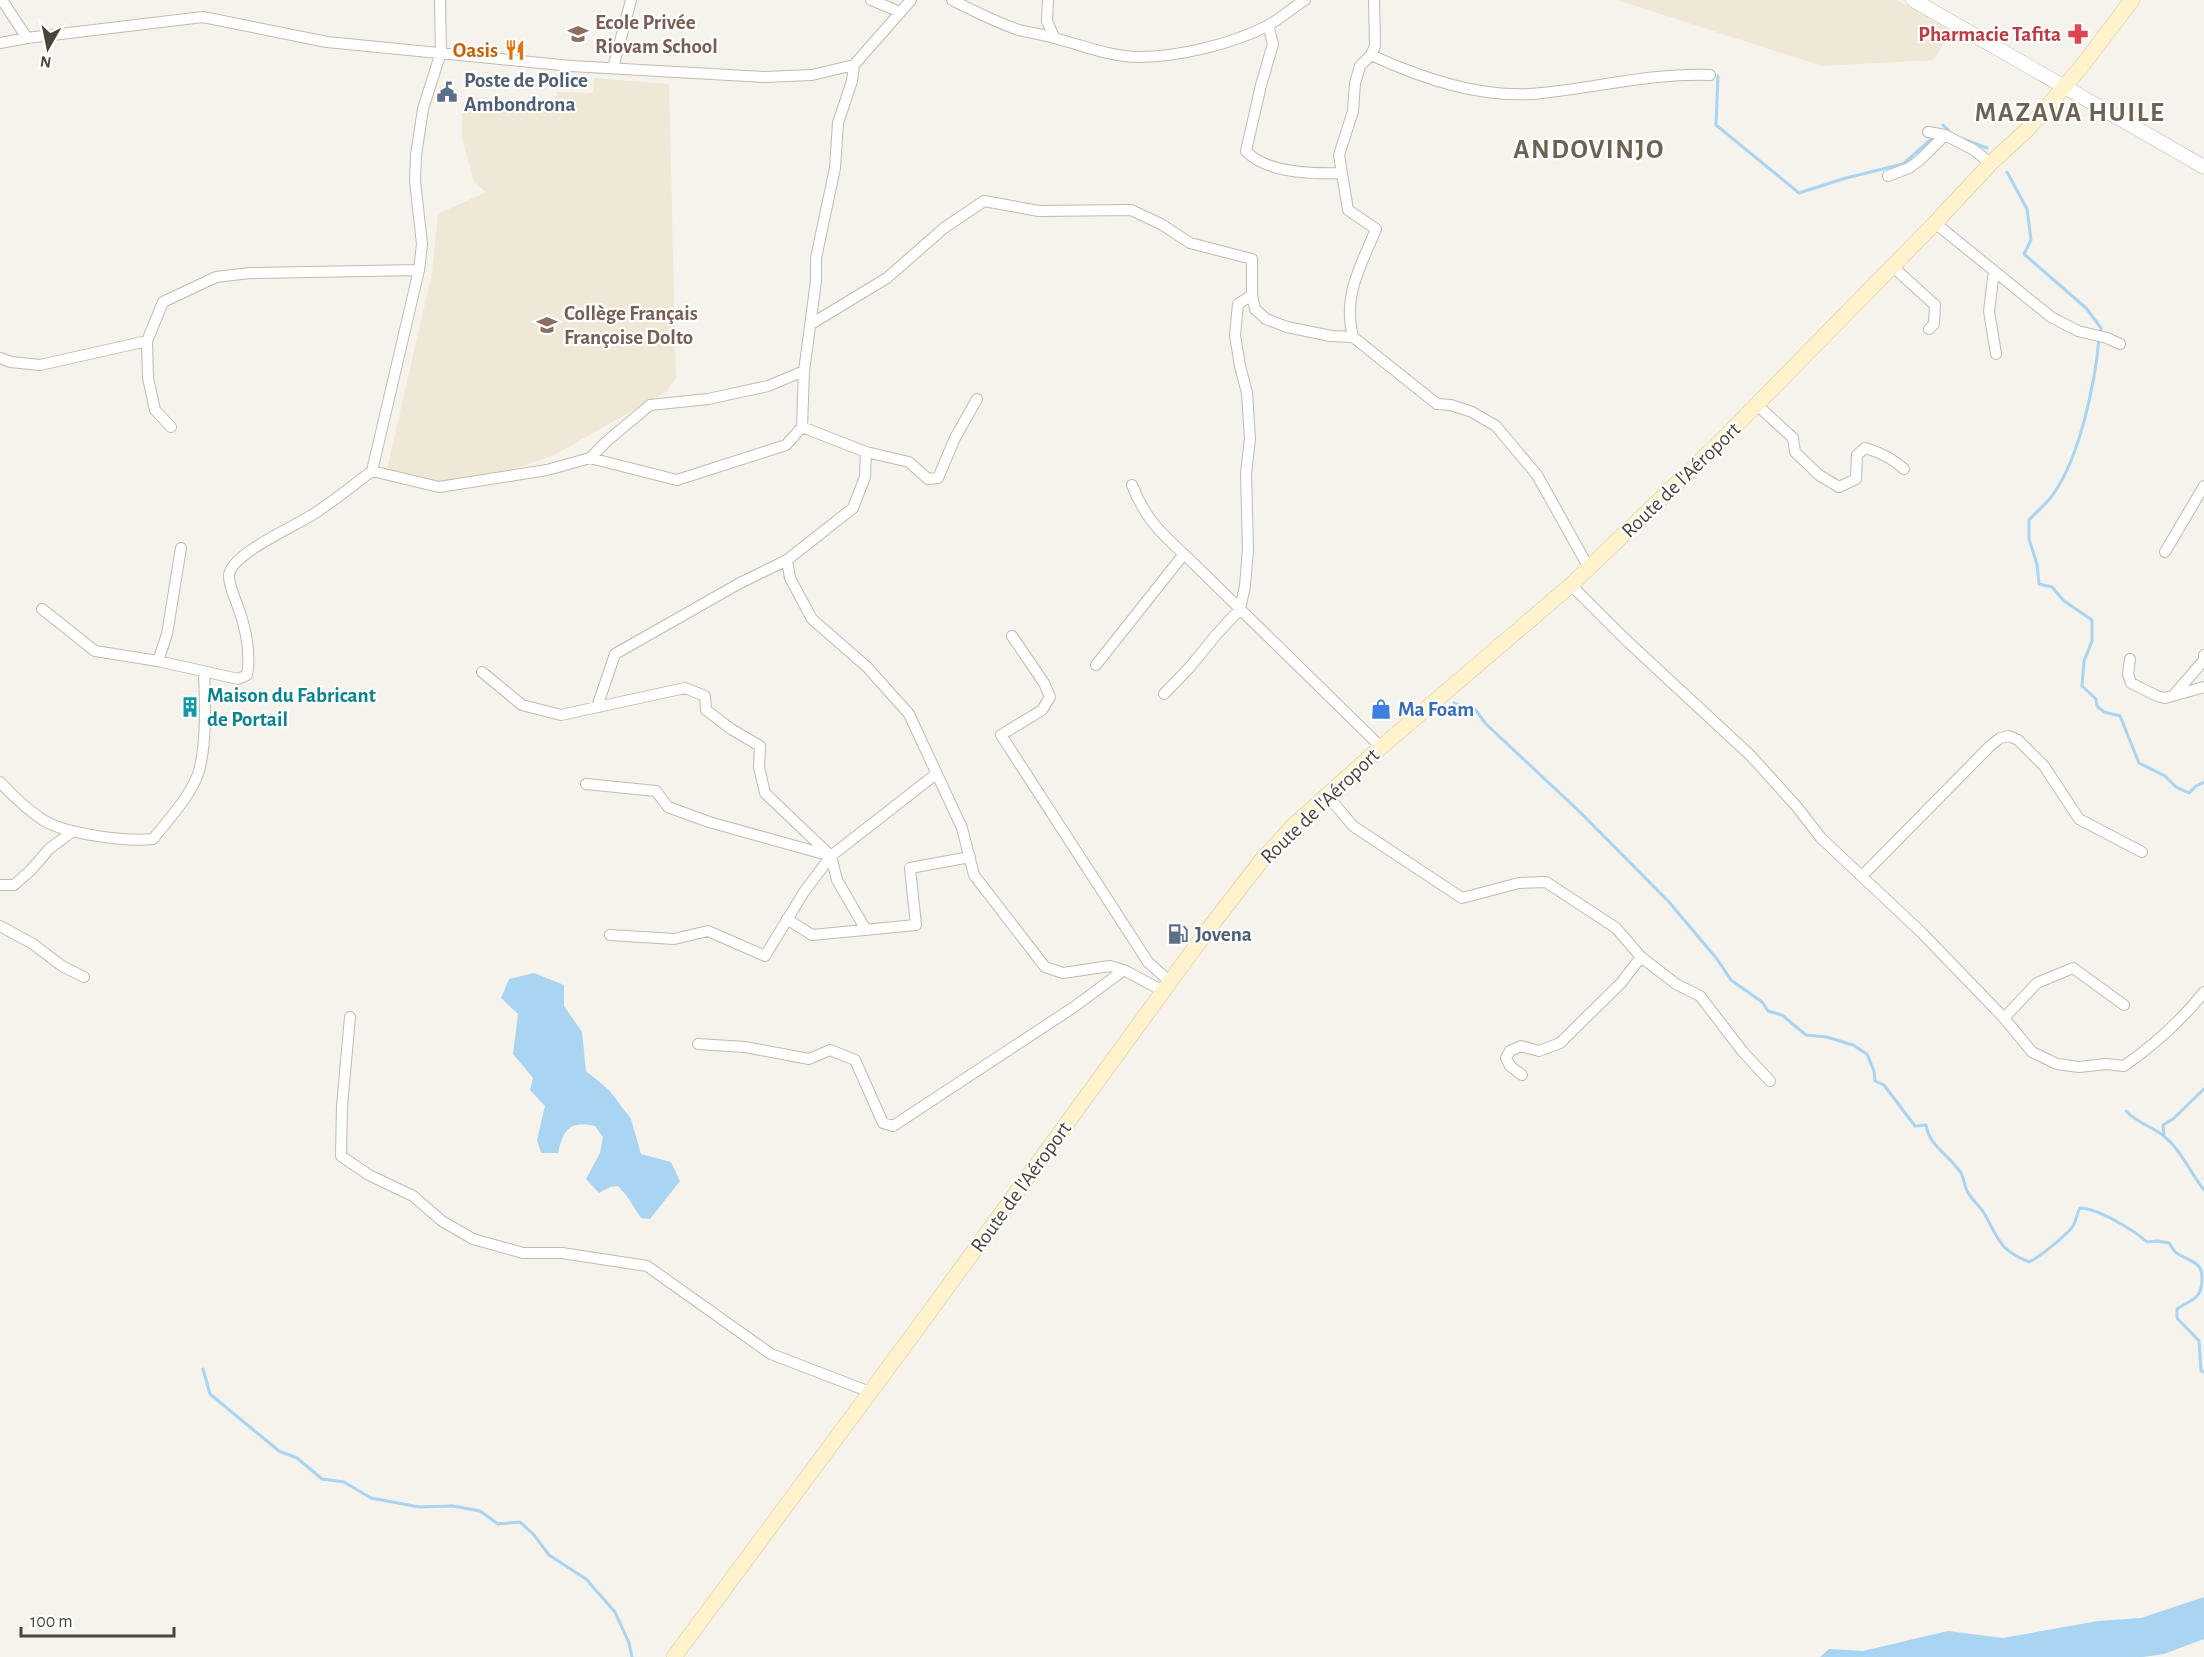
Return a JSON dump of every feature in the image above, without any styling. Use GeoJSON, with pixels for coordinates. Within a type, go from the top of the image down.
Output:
{"type":"FeatureCollection","features":[{"type":"Feature","properties":{"kind":"main road","name":"Route de l'Aéroport"},"geometry":{"type":"LineString","coordinates":[[674,1657],[1261,861],[1294,825],[1327,795],[1571,585],[1757,405],[1935,223],[1990,163],[2027,130],[2064,89],[2132,0]]}},
{"type":"Feature","properties":{"kind":"street"},"geometry":{"type":"LineString","coordinates":[[2,0],[27,38]]}},
{"type":"Feature","properties":{"kind":"street"},"geometry":{"type":"LineString","coordinates":[[42,609],[95,651],[158,661],[238,679],[247,675],[250,659],[242,617],[229,578],[230,570],[235,563],[271,538],[312,515],[372,471],[419,270],[422,244],[415,181],[416,155],[423,109],[441,52],[440,0]]}},
{"type":"Feature","properties":{"kind":"street"},"geometry":{"type":"LineString","coordinates":[[613,68],[631,0]]}},
{"type":"Feature","properties":{"kind":"street"},"geometry":{"type":"LineString","coordinates":[[871,0],[900,12]]}},
{"type":"Feature","properties":{"kind":"street"},"geometry":{"type":"LineString","coordinates":[[590,458],[677,480],[786,445],[802,427],[804,371],[811,324],[816,258],[835,168],[838,123],[852,81],[854,65],[911,0]]}},
{"type":"Feature","properties":{"kind":"street"},"geometry":{"type":"LineString","coordinates":[[952,0],[1019,30],[1054,37],[1087,49],[1138,57],[1166,55],[1211,46],[1268,25],[1305,0]]}},
{"type":"Feature","properties":{"kind":"street"},"geometry":{"type":"LineString","coordinates":[[1048,0],[1047,21],[1054,37]]}},
{"type":"Feature","properties":{"kind":"street"},"geometry":{"type":"LineString","coordinates":[[1353,338],[1349,302],[1376,228],[1348,210],[1339,155],[1353,111],[1355,82],[1360,66],[1371,55],[1375,46],[1374,0]]}},
{"type":"Feature","properties":{"kind":"street"},"geometry":{"type":"LineString","coordinates":[[1913,0],[2064,89],[2204,167]]}},
{"type":"Feature","properties":{"kind":"street"},"geometry":{"type":"LineString","coordinates":[[0,43],[203,17],[327,42],[571,66],[764,77],[812,75],[854,65]]}},
{"type":"Feature","properties":{"kind":"street"},"geometry":{"type":"LineString","coordinates":[[1268,25],[1273,44],[1246,150],[1253,158],[1283,169],[1315,174],[1341,173]]}},
{"type":"Feature","properties":{"kind":"street"},"geometry":{"type":"LineString","coordinates":[[1371,55],[1395,66],[1465,89],[1506,93],[1540,94],[1643,77],[1710,75]]}},
{"type":"Feature","properties":{"kind":"street"},"geometry":{"type":"LineString","coordinates":[[1928,132],[1945,135],[1974,150],[1990,163]]}},
{"type":"Feature","properties":{"kind":"street"},"geometry":{"type":"LineString","coordinates":[[1888,176],[1914,164],[1945,135]]}},
{"type":"Feature","properties":{"kind":"street"},"geometry":{"type":"LineString","coordinates":[[811,324],[886,278],[944,228],[984,201],[1039,211],[1131,210],[1161,224],[1190,243],[1252,259],[1252,296],[1255,309],[1266,319],[1287,327],[1353,338],[1437,404],[1451,405],[1472,412],[1496,426],[1537,475],[1589,568]]}},
{"type":"Feature","properties":{"kind":"street"},"geometry":{"type":"LineString","coordinates":[[1935,223],[2051,317],[2078,331],[2107,338],[2120,344]]}},
{"type":"Feature","properties":{"kind":"street"},"geometry":{"type":"LineString","coordinates":[[1892,266],[1935,305],[1934,324],[1929,329]]}},
{"type":"Feature","properties":{"kind":"street"},"geometry":{"type":"LineString","coordinates":[[171,427],[154,410],[148,378],[147,341],[163,302],[216,278],[250,273],[419,270]]}},
{"type":"Feature","properties":{"kind":"street"},"geometry":{"type":"LineString","coordinates":[[1994,271],[1989,311],[1996,354]]}},
{"type":"Feature","properties":{"kind":"street"},"geometry":{"type":"LineString","coordinates":[[1164,694],[1240,609],[1245,586],[1248,549],[1246,473],[1250,439],[1247,393],[1235,335],[1238,304],[1252,296]]}},
{"type":"Feature","properties":{"kind":"street"},"geometry":{"type":"LineString","coordinates":[[0,358],[11,362],[40,364],[147,341]]}},
{"type":"Feature","properties":{"kind":"street"},"geometry":{"type":"LineString","coordinates":[[372,471],[439,487],[547,470],[590,458],[650,405],[708,399],[768,386],[804,371]]}},
{"type":"Feature","properties":{"kind":"street"},"geometry":{"type":"LineString","coordinates":[[802,427],[866,452],[909,462],[928,479],[938,478],[955,438],[977,399]]}},
{"type":"Feature","properties":{"kind":"street"},"geometry":{"type":"LineString","coordinates":[[1757,405],[1793,438],[1795,452],[1819,475],[1839,488],[1856,479],[1857,454],[1865,448],[1894,460],[1904,469]]}},
{"type":"Feature","properties":{"kind":"street"},"geometry":{"type":"LineString","coordinates":[[597,707],[615,654],[787,560],[853,508],[865,477],[866,452]]}},
{"type":"Feature","properties":{"kind":"street"},"geometry":{"type":"LineString","coordinates":[[1132,485],[1142,510],[1156,529],[1381,747]]}},
{"type":"Feature","properties":{"kind":"street"},"geometry":{"type":"LineString","coordinates":[[2165,552],[2204,486]]}},
{"type":"Feature","properties":{"kind":"street"},"geometry":{"type":"LineString","coordinates":[[158,661],[167,633],[181,548]]}},
{"type":"Feature","properties":{"kind":"street"},"geometry":{"type":"LineString","coordinates":[[1096,665],[1184,554]]}},
{"type":"Feature","properties":{"kind":"street"},"geometry":{"type":"LineString","coordinates":[[787,560],[790,578],[812,619],[867,667],[909,714],[962,828],[974,875],[1045,967],[1063,973],[1110,966],[1167,987]]}},
{"type":"Feature","properties":{"kind":"street"},"geometry":{"type":"LineString","coordinates":[[1571,585],[1626,640],[1751,756],[1797,807],[1821,838],[1922,933],[2004,1018],[2032,1052],[2057,1064],[2079,1067],[2106,1064],[2124,1066],[2154,1045],[2204,992]]}},
{"type":"Feature","properties":{"kind":"street"},"geometry":{"type":"LineString","coordinates":[[1012,636],[1044,683],[1050,697],[1042,710],[1001,735],[1148,962],[1167,987]]}},
{"type":"Feature","properties":{"kind":"street"},"geometry":{"type":"LineString","coordinates":[[2173,696],[2204,660],[2204,655]]}},
{"type":"Feature","properties":{"kind":"street"},"geometry":{"type":"LineString","coordinates":[[2130,659],[2128,674],[2131,683],[2157,696],[2165,698],[2204,687]]}},
{"type":"Feature","properties":{"kind":"street"},"geometry":{"type":"LineString","coordinates":[[0,782],[44,820],[73,831],[137,841],[153,839],[184,798],[197,775],[205,713],[204,672]]}},
{"type":"Feature","properties":{"kind":"street"},"geometry":{"type":"LineString","coordinates":[[482,672],[522,705],[561,715],[685,688],[705,696],[706,710],[731,729],[760,746],[759,767],[765,793],[831,856],[837,880],[866,930]]}},
{"type":"Feature","properties":{"kind":"street"},"geometry":{"type":"LineString","coordinates":[[1862,876],[1989,747],[2000,738],[2009,736],[2018,740],[2044,766],[2079,819],[2142,852]]}},
{"type":"Feature","properties":{"kind":"street"},"geometry":{"type":"LineString","coordinates":[[610,935],[674,939],[708,931],[765,956],[787,919],[831,856],[936,774]]}},
{"type":"Feature","properties":{"kind":"street"},"geometry":{"type":"LineString","coordinates":[[586,784],[656,791],[668,807],[709,822],[831,856]]}},
{"type":"Feature","properties":{"kind":"street"},"geometry":{"type":"LineString","coordinates":[[1327,795],[1353,826],[1462,898],[1519,883],[1546,882],[1616,928],[1641,957],[1676,984],[1700,996],[1743,1052],[1770,1081]]}},
{"type":"Feature","properties":{"kind":"street"},"geometry":{"type":"LineString","coordinates":[[0,885],[14,885],[49,849],[73,831]]}},
{"type":"Feature","properties":{"kind":"street"},"geometry":{"type":"LineString","coordinates":[[787,919],[812,935],[916,925],[910,868],[970,857]]}},
{"type":"Feature","properties":{"kind":"street"},"geometry":{"type":"LineString","coordinates":[[0,926],[33,944],[62,966],[84,977]]}},
{"type":"Feature","properties":{"kind":"street"},"geometry":{"type":"LineString","coordinates":[[1522,1075],[1510,1066],[1506,1058],[1510,1051],[1521,1046],[1539,1052],[1560,1043],[1621,983],[1641,957]]}},
{"type":"Feature","properties":{"kind":"street"},"geometry":{"type":"LineString","coordinates":[[2004,1018],[2037,983],[2073,968],[2124,1005]]}},
{"type":"Feature","properties":{"kind":"street"},"geometry":{"type":"LineString","coordinates":[[698,1044],[745,1047],[809,1059],[830,1050],[855,1060],[883,1123],[893,1126],[1074,1007],[1124,970]]}},
{"type":"Feature","properties":{"kind":"street"},"geometry":{"type":"LineString","coordinates":[[350,1017],[342,1106],[341,1156],[369,1175],[413,1196],[442,1221],[473,1239],[523,1253],[562,1253],[647,1266],[771,1354],[870,1392]]}},
{"type":"Feature","properties":{"kind":"shaded area"},"geometry":{"type":"Polygon","coordinates":[[[1617,0],[1897,0],[1951,31],[1934,60],[1822,66],[1617,0]]]}},
{"type":"Feature","properties":{"kind":"shaded area","name":"Collège Français Françoise Dolto"},"geometry":{"type":"Polygon","coordinates":[[[594,78],[669,84],[676,378],[667,391],[554,455],[468,486],[457,486],[387,469],[432,273],[438,214],[486,192],[474,182],[462,139],[462,103],[474,97],[555,101],[557,92],[593,93],[594,78]]]}},
{"type":"Feature","properties":{"kind":"water"},"geometry":{"type":"Polygon","coordinates":[[[534,973],[564,985],[564,1006],[582,1032],[586,1071],[609,1090],[631,1119],[641,1154],[671,1162],[680,1181],[650,1219],[641,1218],[618,1186],[610,1187],[599,1193],[586,1179],[600,1153],[603,1137],[595,1126],[573,1126],[565,1133],[558,1153],[541,1153],[537,1140],[545,1106],[530,1090],[533,1078],[513,1054],[518,1014],[501,998],[509,979],[534,973]]]}},
{"type":"Feature","properties":{"kind":"water"},"geometry":{"type":"Polygon","coordinates":[[[2204,1597],[2204,1639],[2164,1654],[2143,1657],[1820,1657],[1829,1649],[1863,1651],[1948,1631],[2003,1638],[2098,1621],[2141,1618],[2204,1597]]]}},
{"type":"Feature","properties":{"kind":"waterway"},"geometry":{"type":"LineString","coordinates":[[1718,76],[1716,125],[1799,193],[1846,178],[1903,164],[1935,136]]}},
{"type":"Feature","properties":{"kind":"waterway"},"geometry":{"type":"LineString","coordinates":[[1943,125],[1950,132]]}},
{"type":"Feature","properties":{"kind":"waterway"},"geometry":{"type":"LineString","coordinates":[[1963,139],[1987,148]]}},
{"type":"Feature","properties":{"kind":"waterway"},"geometry":{"type":"LineString","coordinates":[[2007,172],[2027,209],[2031,240],[2024,254],[2086,308],[2101,328],[2100,334]]}},
{"type":"Feature","properties":{"kind":"waterway"},"geometry":{"type":"LineString","coordinates":[[2099,339],[2090,397],[2079,440],[2063,478],[2052,497],[2029,520],[2029,539],[2037,564],[2039,584],[2052,587],[2064,601],[2092,620],[2092,641],[2084,661],[2082,686],[2096,699],[2097,706],[2104,712],[2120,716],[2139,763],[2165,776],[2176,787],[2189,793],[2204,782]]}},
{"type":"Feature","properties":{"kind":"waterway"},"geometry":{"type":"LineString","coordinates":[[1454,703],[1474,708],[1486,724],[1581,813],[1669,902],[1717,959],[1731,980],[1762,1002],[1768,1011],[1782,1015],[1806,1035],[1827,1037],[1853,1045],[1867,1054],[1874,1071],[1875,1081],[1884,1085],[1915,1126],[1926,1125],[1932,1140],[1957,1167],[1969,1194],[1984,1213],[2000,1242],[2011,1253],[2029,1262],[2033,1260],[2070,1230],[2080,1208],[2115,1220],[2147,1242],[2169,1243],[2174,1251],[2198,1265],[2202,1273],[2202,1286],[2195,1298],[2177,1309],[2177,1318],[2199,1341],[2201,1371],[2204,1372]]}},
{"type":"Feature","properties":{"kind":"waterway"},"geometry":{"type":"LineString","coordinates":[[2164,1136],[2163,1125],[2173,1119],[2204,1089]]}},
{"type":"Feature","properties":{"kind":"waterway"},"geometry":{"type":"LineString","coordinates":[[2126,1111],[2171,1143],[2204,1190]]}},
{"type":"Feature","properties":{"kind":"waterway"},"geometry":{"type":"LineString","coordinates":[[203,1369],[210,1394],[279,1451],[297,1458],[322,1479],[344,1482],[371,1498],[419,1507],[453,1506],[480,1511],[498,1524],[520,1522],[534,1535],[549,1555],[586,1579],[615,1612],[629,1643],[632,1657]]}},
{"type":"Feature","properties":{"kind":"place","name":"Ecole Privée Riovam School"},"geometry":{"type":"Point","coordinates":[578,34]}},
{"type":"Feature","properties":{"kind":"place","name":"Pharmacie Tafita"},"geometry":{"type":"Point","coordinates":[2078,34]}},
{"type":"Feature","properties":{"kind":"place","name":"Oasis"},"geometry":{"type":"Point","coordinates":[515,50]}},
{"type":"Feature","properties":{"kind":"place","name":"Poste de Police Ambondrona"},"geometry":{"type":"Point","coordinates":[447,92]}},
{"type":"Feature","properties":{"kind":"place","name":"Collège Français Françoise Dolto"},"geometry":{"type":"Point","coordinates":[547,325]}},
{"type":"Feature","properties":{"kind":"place","name":"Maison du Fabricant de Portail"},"geometry":{"type":"Point","coordinates":[190,707]}},
{"type":"Feature","properties":{"kind":"place","name":"Ma Foam"},"geometry":{"type":"Point","coordinates":[1381,709]}},
{"type":"Feature","properties":{"kind":"place","name":"Jovena"},"geometry":{"type":"Point","coordinates":[1178,934]}},
{"type":"Feature","properties":{"kind":"district","name":"MAZAVA HUILE"},"geometry":{"type":"Point","coordinates":[2070,112]}},
{"type":"Feature","properties":{"kind":"district","name":"ANDOVINJO"},"geometry":{"type":"Point","coordinates":[1589,149]}}]}
